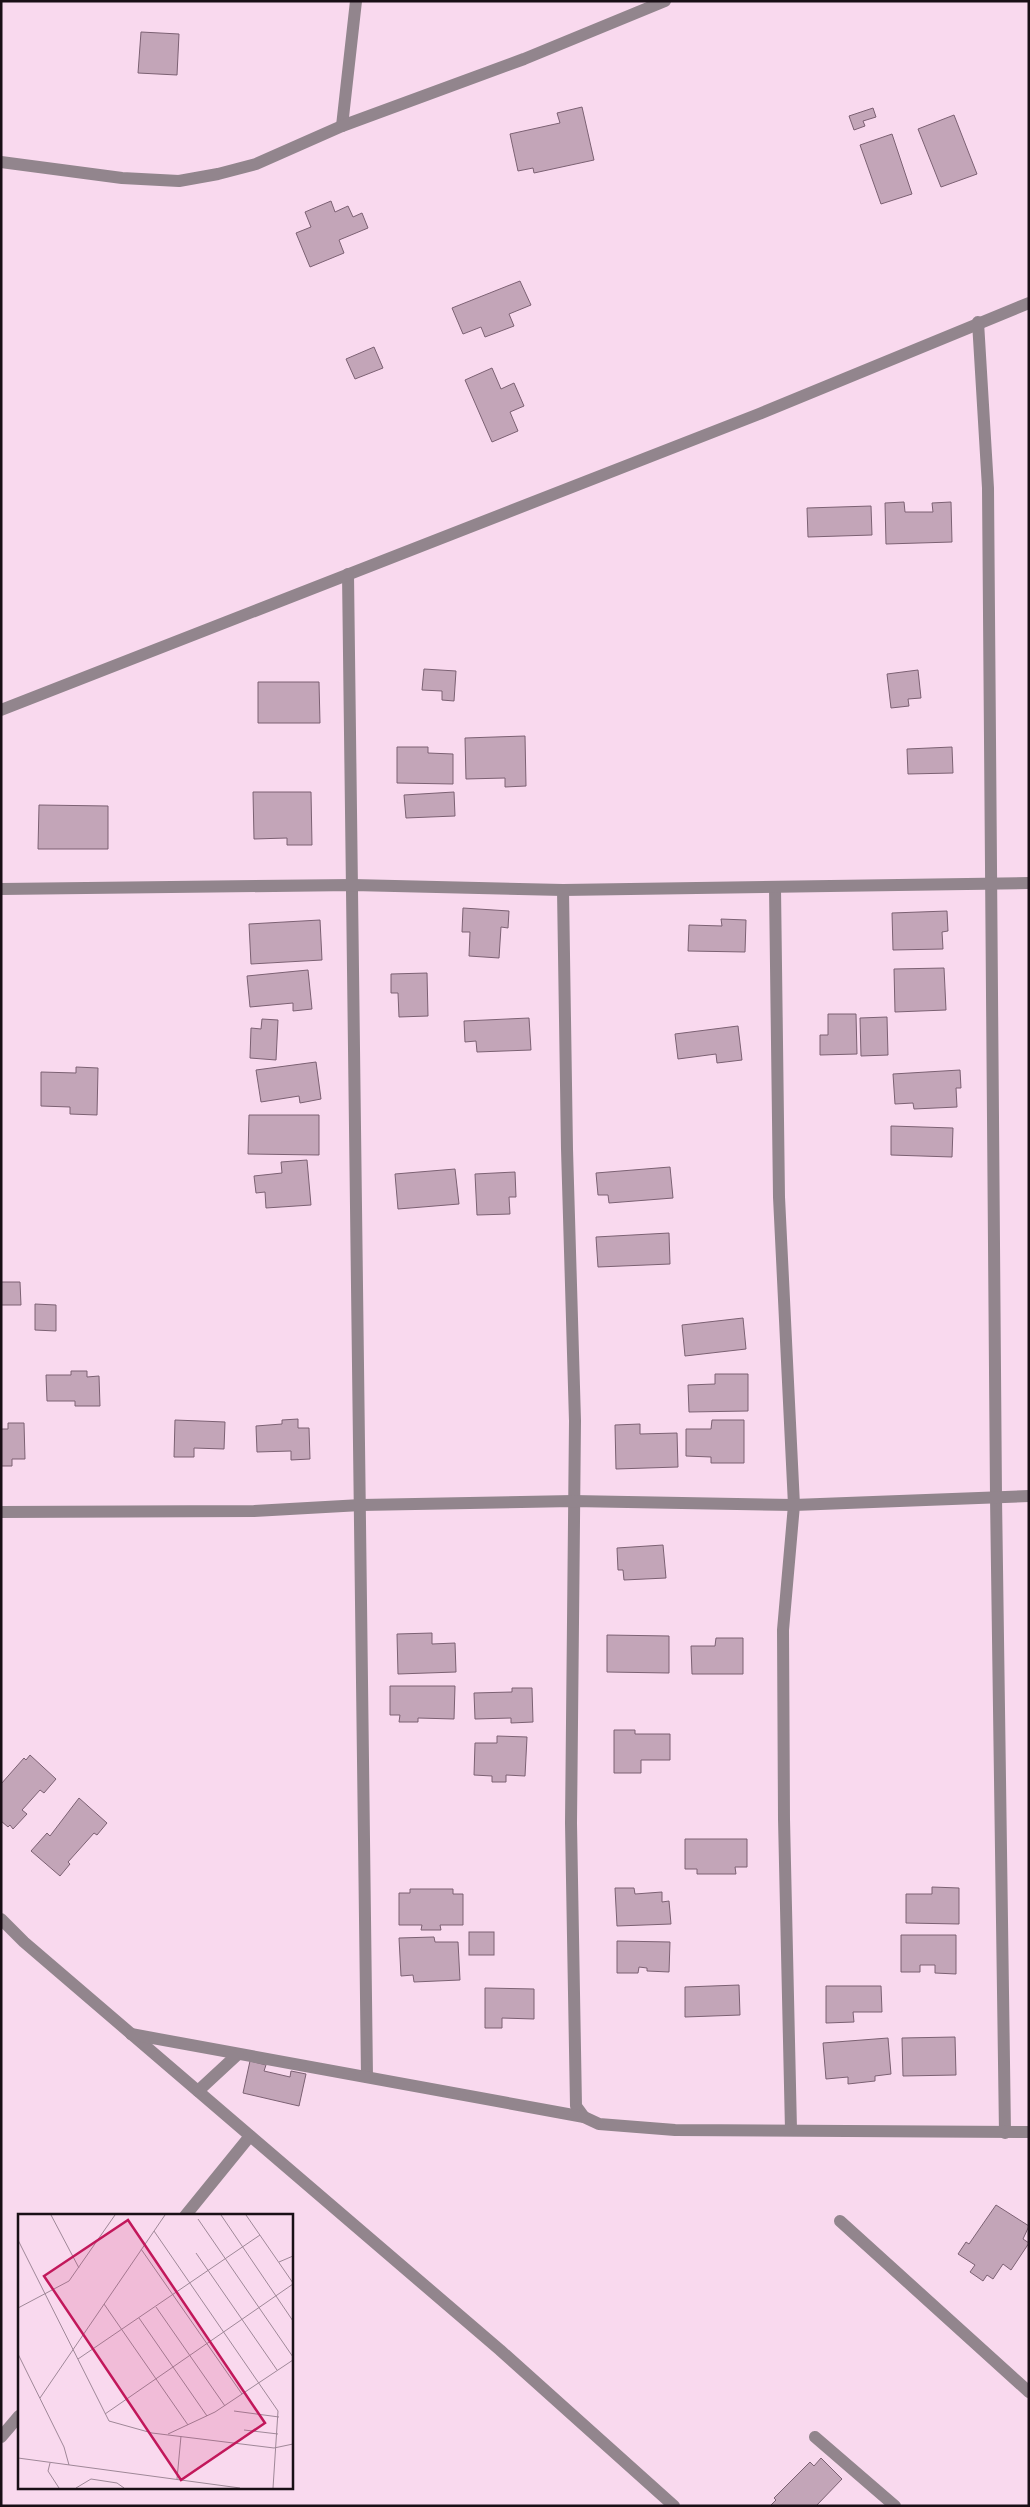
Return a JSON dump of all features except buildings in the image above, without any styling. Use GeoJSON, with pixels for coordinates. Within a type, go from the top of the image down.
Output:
{"type":"FeatureCollection","features":[{"type":"Feature","properties":{"kind":"street"},"geometry":{"type":"LineString","coordinates":[[342,126],[356,1]]}},
{"type":"Feature","properties":{"kind":"street"},"geometry":{"type":"LineString","coordinates":[[1,162],[122,178],[179,181],[256,164],[342,126],[524,59],[665,1]]}},
{"type":"Feature","properties":{"kind":"street"},"geometry":{"type":"LineString","coordinates":[[1,710],[759,414],[978,322],[1029,303]]}},
{"type":"Feature","properties":{"kind":"street"},"geometry":{"type":"LineString","coordinates":[[978,322],[988,488],[996,1497],[1005,2133]]}},
{"type":"Feature","properties":{"kind":"street"},"geometry":{"type":"LineString","coordinates":[[348,574],[367,2077]]}},
{"type":"Feature","properties":{"kind":"street"},"geometry":{"type":"LineString","coordinates":[[1,889],[353,886],[564,890],[1029,883]]}},
{"type":"Feature","properties":{"kind":"street"},"geometry":{"type":"LineString","coordinates":[[775,888],[779,1197],[794,1505],[783,1630],[784,1819],[792,2130]]}},
{"type":"Feature","properties":{"kind":"street"},"geometry":{"type":"LineString","coordinates":[[564,890],[567,1149],[575,1421],[571,1823],[576,2106],[584,2117]]}},
{"type":"Feature","properties":{"kind":"street"},"geometry":{"type":"LineString","coordinates":[[1,1512],[254,1511],[361,1505],[573,1501],[794,1505],[1029,1496]]}},
{"type":"Feature","properties":{"kind":"street"},"geometry":{"type":"LineString","coordinates":[[1,1919],[24,1942],[500,2350],[674,2506]]}},
{"type":"Feature","properties":{"kind":"street"},"geometry":{"type":"LineString","coordinates":[[131,2034],[584,2117],[599,2124],[675,2130],[1029,2132]]}},
{"type":"Feature","properties":{"kind":"street"},"geometry":{"type":"LineString","coordinates":[[198,2091],[238,2054]]}},
{"type":"Feature","properties":{"kind":"street"},"geometry":{"type":"LineString","coordinates":[[187,2214],[250,2136]]}},
{"type":"Feature","properties":{"kind":"street"},"geometry":{"type":"LineString","coordinates":[[840,2221],[1029,2392]]}},
{"type":"Feature","properties":{"kind":"street"},"geometry":{"type":"LineString","coordinates":[[1,2437],[18,2417]]}},
{"type":"Feature","properties":{"kind":"street"},"geometry":{"type":"LineString","coordinates":[[815,2437],[896,2506]]}}]}
